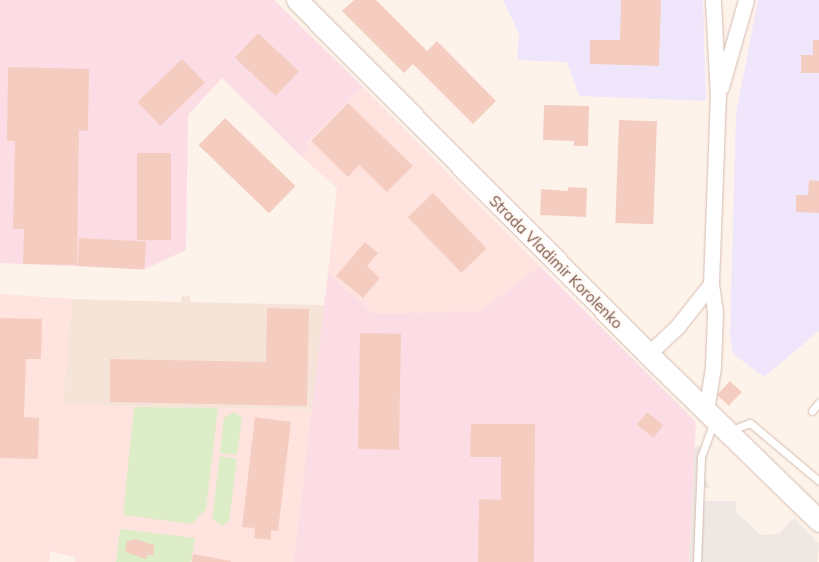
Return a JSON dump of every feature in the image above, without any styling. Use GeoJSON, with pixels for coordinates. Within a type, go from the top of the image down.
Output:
{"type":"FeatureCollection","features":[{"type":"Feature","properties":{"kind":"main road","name":"Strada Vladimir Korolenko"},"geometry":{"type":"LineString","coordinates":[[297,0],[648,354],[819,521]]}},
{"type":"Feature","properties":{"kind":"street"},"geometry":{"type":"LineString","coordinates":[[713,0],[718,97],[711,284],[715,312],[713,367],[716,421]]}},
{"type":"Feature","properties":{"kind":"street"},"geometry":{"type":"LineString","coordinates":[[718,97],[746,0]]}},
{"type":"Feature","properties":{"kind":"street"},"geometry":{"type":"LineString","coordinates":[[648,354],[677,327],[711,284]]}},
{"type":"Feature","properties":{"kind":"lane"},"geometry":{"type":"LineString","coordinates":[[812,411],[819,402]]}},
{"type":"Feature","properties":{"kind":"lane"},"geometry":{"type":"LineString","coordinates":[[697,562],[701,457],[716,421],[750,423],[819,481]]}},
{"type":"Feature","properties":{"kind":"shaded area"},"geometry":{"type":"Polygon","coordinates":[[[0,0],[274,0],[363,87],[307,143],[311,148],[302,157],[222,78],[188,115],[186,250],[145,269],[0,263],[0,0]]]}},
{"type":"Feature","properties":{"kind":"shaded area"},"geometry":{"type":"Polygon","coordinates":[[[503,0],[703,0],[706,101],[579,96],[567,62],[517,60],[519,34],[503,0]]]}},
{"type":"Feature","properties":{"kind":"shaded area"},"geometry":{"type":"Polygon","coordinates":[[[758,0],[819,0],[819,331],[764,377],[733,354],[730,333],[736,113],[758,0]]]}},
{"type":"Feature","properties":{"kind":"shaded area"},"geometry":{"type":"Polygon","coordinates":[[[363,87],[540,266],[480,311],[375,314],[328,273],[337,188],[302,157],[311,148],[307,144],[363,87]]]}},
{"type":"Feature","properties":{"kind":"shaded area"},"geometry":{"type":"Polygon","coordinates":[[[540,266],[696,422],[689,562],[294,562],[328,273],[375,314],[480,311],[540,266]]]}},
{"type":"Feature","properties":{"kind":"shaded area"},"geometry":{"type":"Polygon","coordinates":[[[0,294],[72,299],[63,405],[313,410],[294,562],[75,562],[75,557],[50,551],[49,562],[0,562],[0,294]]]}},
{"type":"Feature","properties":{"kind":"shaded area"},"geometry":{"type":"Polygon","coordinates":[[[182,296],[190,296],[190,302],[326,305],[313,410],[62,405],[72,299],[181,302],[182,296]]]}},
{"type":"Feature","properties":{"kind":"shaded area"},"geometry":{"type":"Polygon","coordinates":[[[694,446],[706,447],[705,479],[711,488],[704,488],[704,501],[735,501],[737,513],[761,535],[779,534],[794,518],[819,544],[817,562],[689,562],[694,446]]]}},
{"type":"Feature","properties":{"kind":"green space"},"geometry":{"type":"Polygon","coordinates":[[[134,407],[218,408],[206,509],[192,524],[123,515],[134,407]]]}},
{"type":"Feature","properties":{"kind":"green space"},"geometry":{"type":"Polygon","coordinates":[[[234,412],[242,417],[237,455],[220,453],[224,418],[234,412]]]}},
{"type":"Feature","properties":{"kind":"green space"},"geometry":{"type":"Polygon","coordinates":[[[220,456],[237,459],[229,521],[222,526],[212,518],[220,456]]]}},
{"type":"Feature","properties":{"kind":"green space"},"geometry":{"type":"Polygon","coordinates":[[[120,529],[195,538],[191,562],[116,562],[120,529]]]}},
{"type":"Feature","properties":{"kind":"building"},"geometry":{"type":"Polygon","coordinates":[[[354,0],[376,0],[427,51],[437,41],[496,101],[473,124],[413,64],[404,73],[342,11],[354,0]]]}},
{"type":"Feature","properties":{"kind":"building"},"geometry":{"type":"Polygon","coordinates":[[[621,0],[661,0],[659,66],[590,64],[590,40],[620,40],[621,0]]]}},
{"type":"Feature","properties":{"kind":"building"},"geometry":{"type":"Polygon","coordinates":[[[258,33],[299,71],[276,96],[235,58],[258,33]]]}},
{"type":"Feature","properties":{"kind":"building"},"geometry":{"type":"Polygon","coordinates":[[[813,40],[819,40],[819,73],[801,73],[801,55],[813,55],[813,40]]]}},
{"type":"Feature","properties":{"kind":"building"},"geometry":{"type":"Polygon","coordinates":[[[182,59],[205,83],[160,126],[137,102],[182,59]]]}},
{"type":"Feature","properties":{"kind":"building"},"geometry":{"type":"Polygon","coordinates":[[[8,67],[89,69],[88,131],[79,130],[77,265],[23,264],[24,229],[13,229],[15,141],[7,141],[8,67]]]}},
{"type":"Feature","properties":{"kind":"building"},"geometry":{"type":"Polygon","coordinates":[[[348,103],[413,166],[387,192],[359,165],[348,177],[311,141],[348,103]]]}},
{"type":"Feature","properties":{"kind":"building"},"geometry":{"type":"Polygon","coordinates":[[[544,105],[589,106],[588,146],[574,146],[574,141],[543,140],[544,105]]]}},
{"type":"Feature","properties":{"kind":"building"},"geometry":{"type":"Polygon","coordinates":[[[225,118],[295,186],[269,213],[199,145],[225,118]]]}},
{"type":"Feature","properties":{"kind":"building"},"geometry":{"type":"Polygon","coordinates":[[[619,120],[657,121],[653,224],[615,223],[619,120]]]}},
{"type":"Feature","properties":{"kind":"building"},"geometry":{"type":"Polygon","coordinates":[[[137,153],[171,153],[171,240],[137,240],[137,153]]]}},
{"type":"Feature","properties":{"kind":"building"},"geometry":{"type":"Polygon","coordinates":[[[809,180],[819,181],[819,213],[796,212],[796,195],[808,195],[809,180]]]}},
{"type":"Feature","properties":{"kind":"building"},"geometry":{"type":"Polygon","coordinates":[[[568,187],[587,188],[586,217],[540,215],[541,189],[568,191],[568,187]]]}},
{"type":"Feature","properties":{"kind":"building"},"geometry":{"type":"Polygon","coordinates":[[[433,193],[486,248],[461,273],[408,217],[433,193]]]}},
{"type":"Feature","properties":{"kind":"building"},"geometry":{"type":"Polygon","coordinates":[[[79,238],[146,242],[144,269],[78,266],[79,238]]]}},
{"type":"Feature","properties":{"kind":"building"},"geometry":{"type":"Polygon","coordinates":[[[365,242],[378,253],[367,266],[380,278],[363,298],[336,276],[365,242]]]}},
{"type":"Feature","properties":{"kind":"building"},"geometry":{"type":"Polygon","coordinates":[[[267,308],[309,309],[307,406],[110,402],[110,359],[266,362],[267,308]]]}},
{"type":"Feature","properties":{"kind":"building"},"geometry":{"type":"Polygon","coordinates":[[[0,318],[42,319],[41,359],[26,359],[24,417],[39,418],[38,459],[0,458],[0,318]]]}},
{"type":"Feature","properties":{"kind":"building"},"geometry":{"type":"Polygon","coordinates":[[[360,333],[401,334],[399,450],[358,449],[360,333]]]}},
{"type":"Feature","properties":{"kind":"building"},"geometry":{"type":"Polygon","coordinates":[[[730,381],[742,392],[729,406],[717,395],[730,381]]]}},
{"type":"Feature","properties":{"kind":"building"},"geometry":{"type":"Polygon","coordinates":[[[647,412],[663,425],[653,438],[637,424],[647,412]]]}},
{"type":"Feature","properties":{"kind":"building"},"geometry":{"type":"Polygon","coordinates":[[[255,417],[291,422],[278,531],[271,530],[271,540],[254,538],[255,528],[242,527],[255,417]]]}},
{"type":"Feature","properties":{"kind":"building"},"geometry":{"type":"Polygon","coordinates":[[[471,424],[535,424],[534,562],[478,562],[479,499],[501,500],[501,457],[470,457],[471,424]]]}},
{"type":"Feature","properties":{"kind":"building"},"geometry":{"type":"Polygon","coordinates":[[[135,539],[154,545],[154,555],[147,555],[146,559],[125,552],[127,541],[135,539]]]}},
{"type":"Feature","properties":{"kind":"building"},"geometry":{"type":"Polygon","coordinates":[[[193,554],[231,561],[231,562],[192,562],[193,554]]]}}]}
